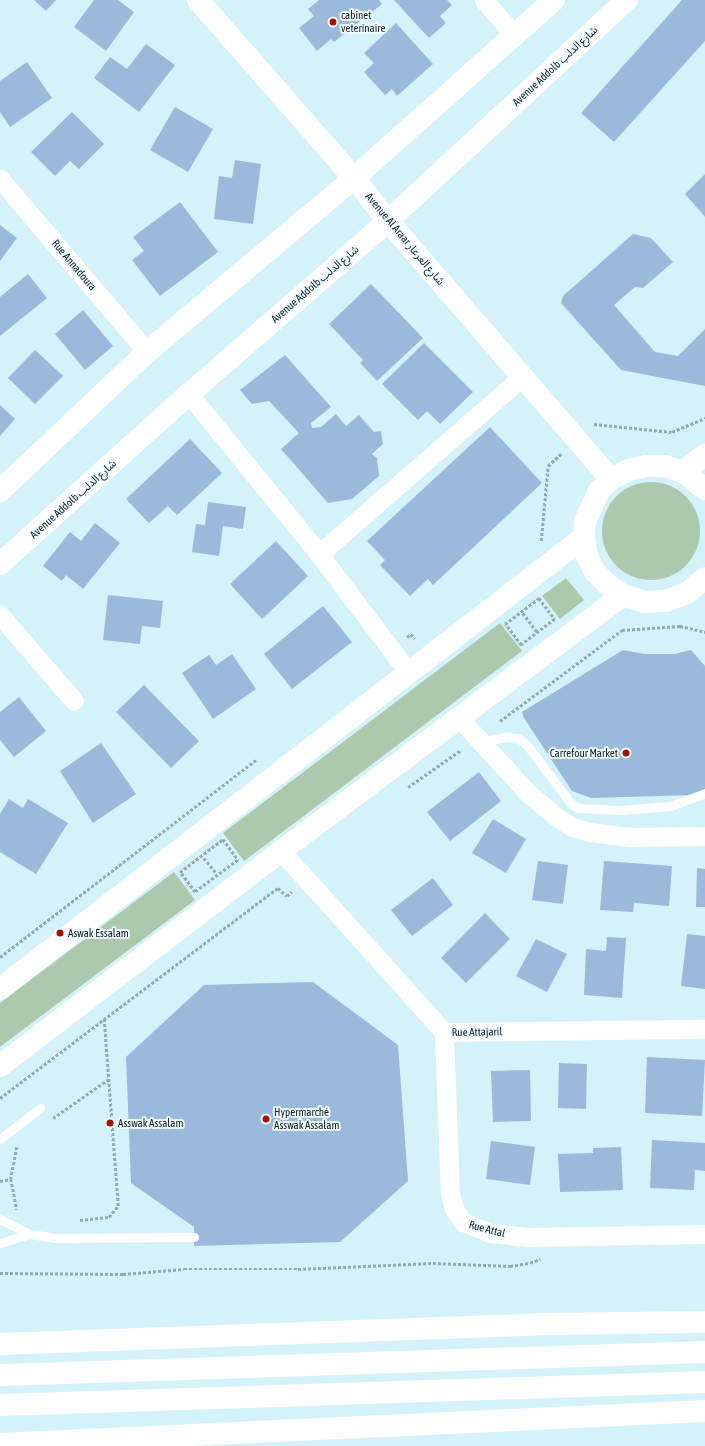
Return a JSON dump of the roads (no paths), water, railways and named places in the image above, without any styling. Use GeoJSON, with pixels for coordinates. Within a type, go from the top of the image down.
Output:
{"type":"FeatureCollection","features":[{"type":"Feature","properties":{"kind":"main road","name":"Avenue Al Araar شارع العرعار"},"geometry":{"type":"LineString","coordinates":[[198,0],[354,178],[388,221],[611,479]]}},
{"type":"Feature","properties":{"kind":"main road"},"geometry":{"type":"LineString","coordinates":[[0,491],[147,352],[354,178],[554,0]]}},
{"type":"Feature","properties":{"kind":"main road","name":"Avenue Addolb شارع الدلب"},"geometry":{"type":"LineString","coordinates":[[0,564],[189,394],[388,221],[627,0]]}},
{"type":"Feature","properties":{"kind":"main road"},"geometry":{"type":"LineString","coordinates":[[683,472],[705,455]]}},
{"type":"Feature","properties":{"kind":"main road"},"geometry":{"type":"LineString","coordinates":[[705,490],[683,472],[665,466],[646,466],[628,470],[611,479],[599,491],[590,505],[585,521],[584,537],[587,556],[595,572],[608,585],[623,595],[644,602],[666,601],[687,593],[705,579]]}},
{"type":"Feature","properties":{"kind":"main road"},"geometry":{"type":"LineString","coordinates":[[0,989],[409,674],[584,537]]}},
{"type":"Feature","properties":{"kind":"main road"},"geometry":{"type":"LineString","coordinates":[[0,1066],[281,851],[460,719],[623,595]]}},
{"type":"Feature","properties":{"kind":"main road"},"geometry":{"type":"LineString","coordinates":[[0,1344],[548,1324],[705,1322]]}},
{"type":"Feature","properties":{"kind":"main road"},"geometry":{"type":"LineString","coordinates":[[0,1375],[705,1352]]}},
{"type":"Feature","properties":{"kind":"main road"},"geometry":{"type":"LineString","coordinates":[[0,1405],[705,1382]]}},
{"type":"Feature","properties":{"kind":"main road"},"geometry":{"type":"LineString","coordinates":[[0,1444],[705,1411]]}},
{"type":"Feature","properties":{"kind":"street"},"geometry":{"type":"LineString","coordinates":[[484,0],[515,36]]}},
{"type":"Feature","properties":{"kind":"street","name":"Rue Annadoura"},"geometry":{"type":"LineString","coordinates":[[0,179],[147,352]]}},
{"type":"Feature","properties":{"kind":"street"},"geometry":{"type":"LineString","coordinates":[[319,554],[522,377]]}},
{"type":"Feature","properties":{"kind":"street"},"geometry":{"type":"LineString","coordinates":[[189,394],[319,554],[409,674]]}},
{"type":"Feature","properties":{"kind":"street"},"geometry":{"type":"LineString","coordinates":[[0,615],[74,701]]}},
{"type":"Feature","properties":{"kind":"street"},"geometry":{"type":"LineString","coordinates":[[460,719],[528,793],[554,816],[572,827],[590,832],[629,837],[705,836]]}},
{"type":"Feature","properties":{"kind":"street","name":"Rue Attajaril"},"geometry":{"type":"LineString","coordinates":[[281,851],[444,1032],[705,1029]]}},
{"type":"Feature","properties":{"kind":"street","name":"Rue Attal"},"geometry":{"type":"LineString","coordinates":[[444,1032],[449,1175],[456,1214],[463,1222],[490,1233],[528,1237],[705,1234]]}},
{"type":"Feature","properties":{"kind":"lane"},"geometry":{"type":"LineString","coordinates":[[479,740],[506,737],[518,738],[527,745],[572,805],[579,808],[621,810],[670,806],[705,794]]}},
{"type":"Feature","properties":{"kind":"lane"},"geometry":{"type":"LineString","coordinates":[[0,1139],[40,1108]]}},
{"type":"Feature","properties":{"kind":"lane"},"geometry":{"type":"LineString","coordinates":[[0,1219],[30,1234],[54,1238],[194,1237]]}},
{"type":"Feature","properties":{"kind":"lane"},"geometry":{"type":"LineString","coordinates":[[0,1243],[30,1234]]}},
{"type":"Feature","properties":{"kind":"place","name":"cabinet veterinaire"},"geometry":{"type":"Point","coordinates":[333,22]}},
{"type":"Feature","properties":{"kind":"place","name":"Carrefour Market"},"geometry":{"type":"Point","coordinates":[626,753]}},
{"type":"Feature","properties":{"kind":"place","name":"Aswak Essalam"},"geometry":{"type":"Point","coordinates":[60,933]}},
{"type":"Feature","properties":{"kind":"place","name":"Hypermarché Asswak Assalam"},"geometry":{"type":"Point","coordinates":[266,1119]}},
{"type":"Feature","properties":{"kind":"place","name":"Asswak Assalam"},"geometry":{"type":"Point","coordinates":[110,1123]}}]}
